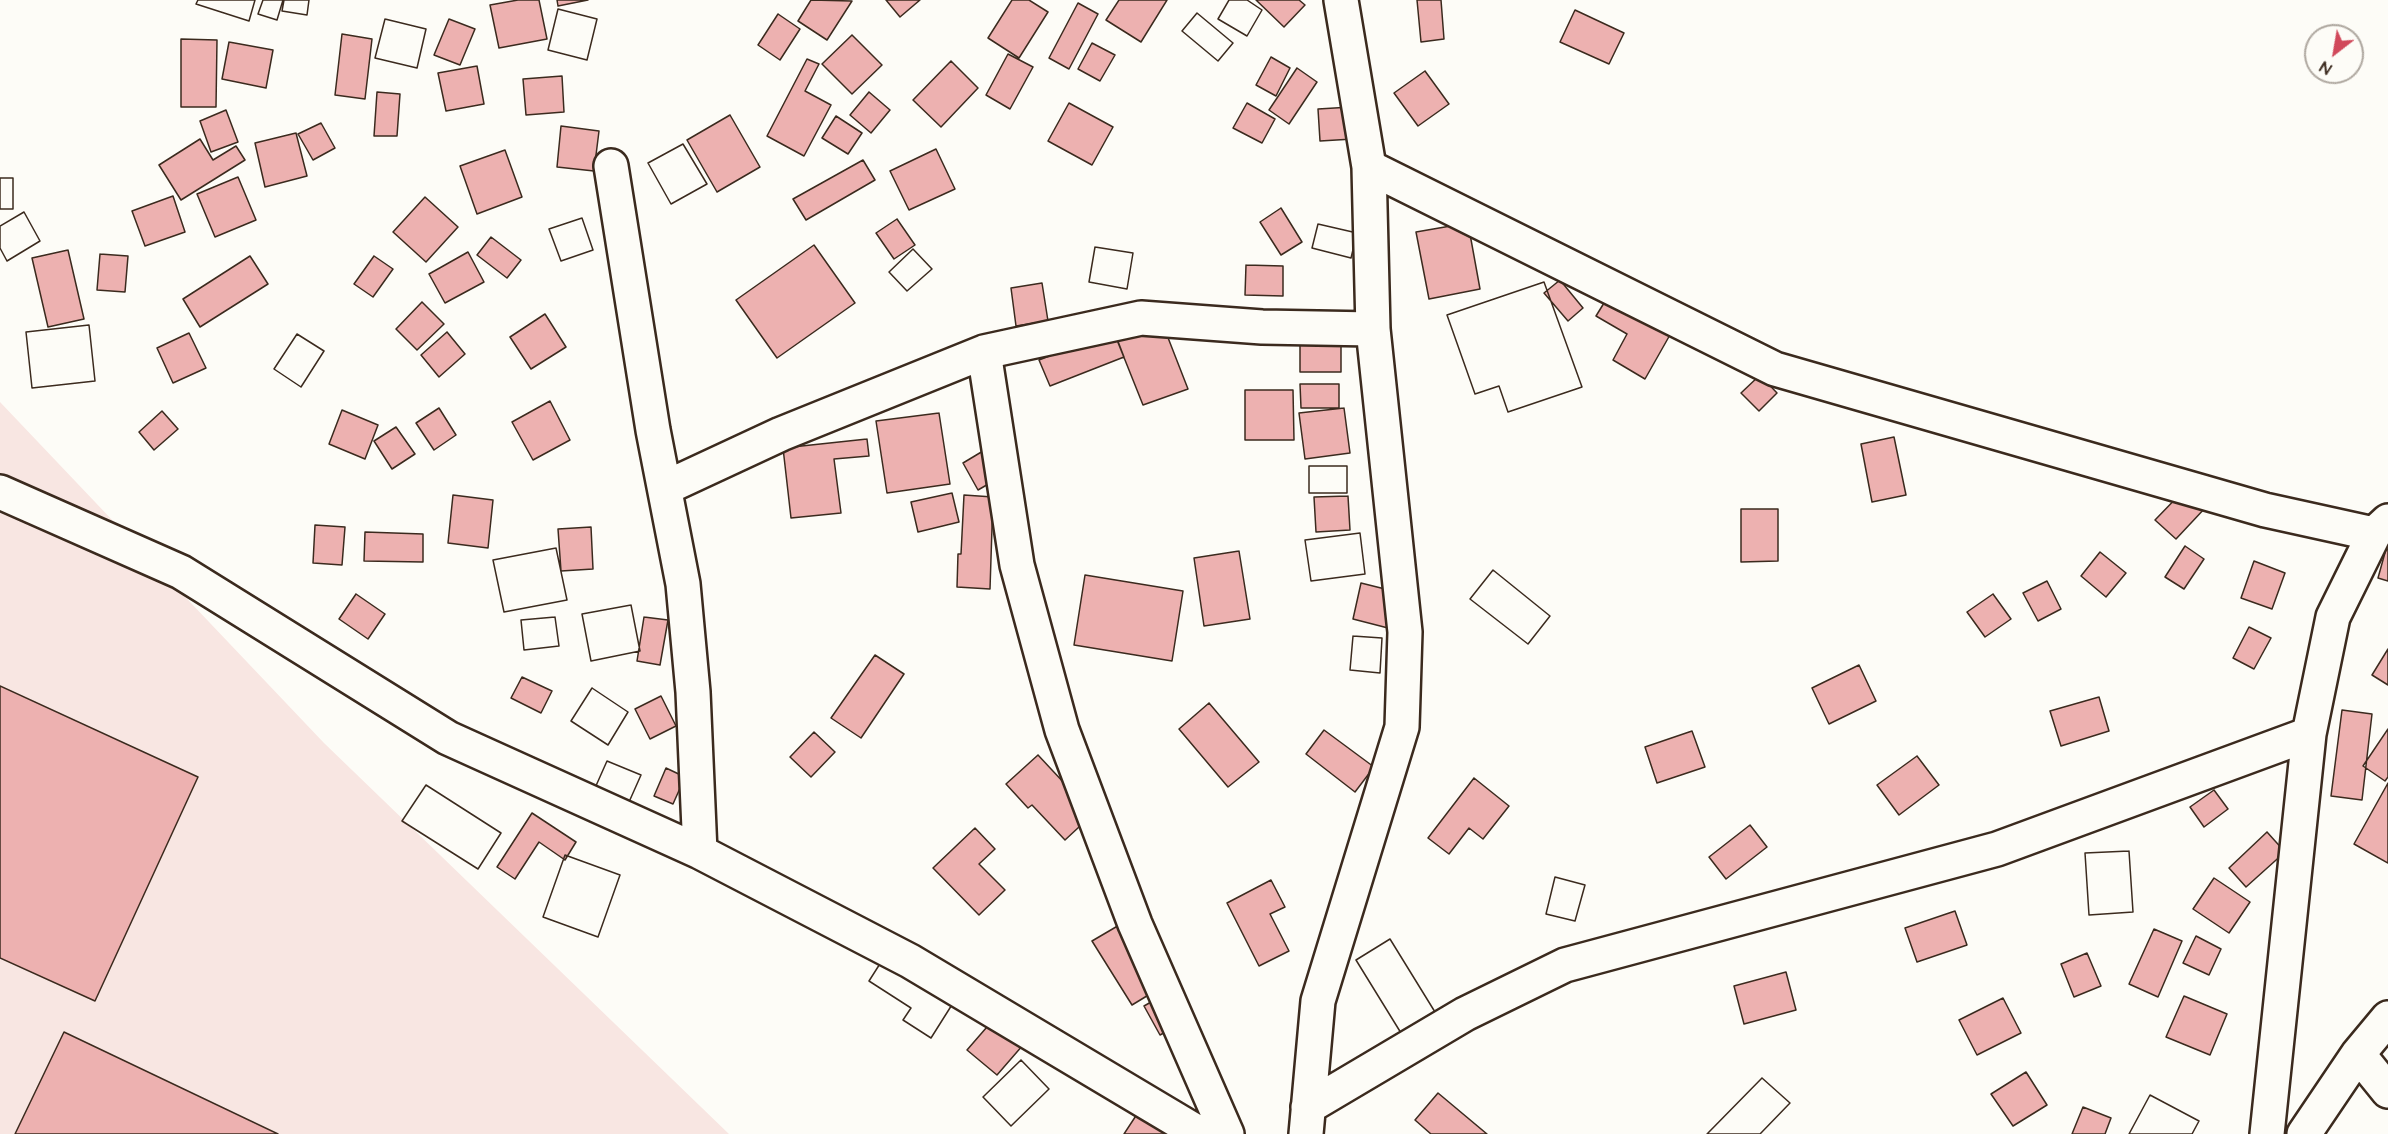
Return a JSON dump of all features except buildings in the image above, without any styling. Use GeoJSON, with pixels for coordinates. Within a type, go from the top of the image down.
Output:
{"type":"FeatureCollection","features":[{"type":"Feature","properties":{"kind":"street"},"geometry":{"type":"LineString","coordinates":[[1307,1121],[1318,1000],[1402,727],[1405,632],[1373,329],[1369,167],[1341,0]]}},
{"type":"Feature","properties":{"kind":"street"},"geometry":{"type":"LineString","coordinates":[[611,166],[683,584],[693,692],[700,852]]}},
{"type":"Feature","properties":{"kind":"street"},"geometry":{"type":"LineString","coordinates":[[1369,167],[1775,369],[2265,510],[2381,528],[2333,617],[2309,734],[2267,1134]]}},
{"type":"Feature","properties":{"kind":"street"},"geometry":{"type":"LineString","coordinates":[[665,488],[781,434],[984,352],[1141,318],[1262,327],[1373,329]]}},
{"type":"Feature","properties":{"kind":"street"},"geometry":{"type":"LineString","coordinates":[[984,352],[1017,565],[1062,730],[1135,924],[1227,1134]]}},
{"type":"Feature","properties":{"kind":"street"},"geometry":{"type":"LineString","coordinates":[[0,492],[181,572],[448,738],[700,852],[910,961],[1200,1134]]}},
{"type":"Feature","properties":{"kind":"street"},"geometry":{"type":"LineString","coordinates":[[1307,1121],[1465,1014],[1565,965],[1996,849],[2309,734]]}},
{"type":"Feature","properties":{"kind":"street"},"geometry":{"type":"LineString","coordinates":[[2304,1134],[2358,1054],[2388,1018]]}},
{"type":"Feature","properties":{"kind":"street"},"geometry":{"type":"LineString","coordinates":[[2358,1054],[2388,1091]]}},
{"type":"Feature","properties":{"kind":"shaded area"},"geometry":{"type":"Polygon","coordinates":[[[0,402],[324,743],[729,1134],[0,1134],[0,402]]]}}]}
